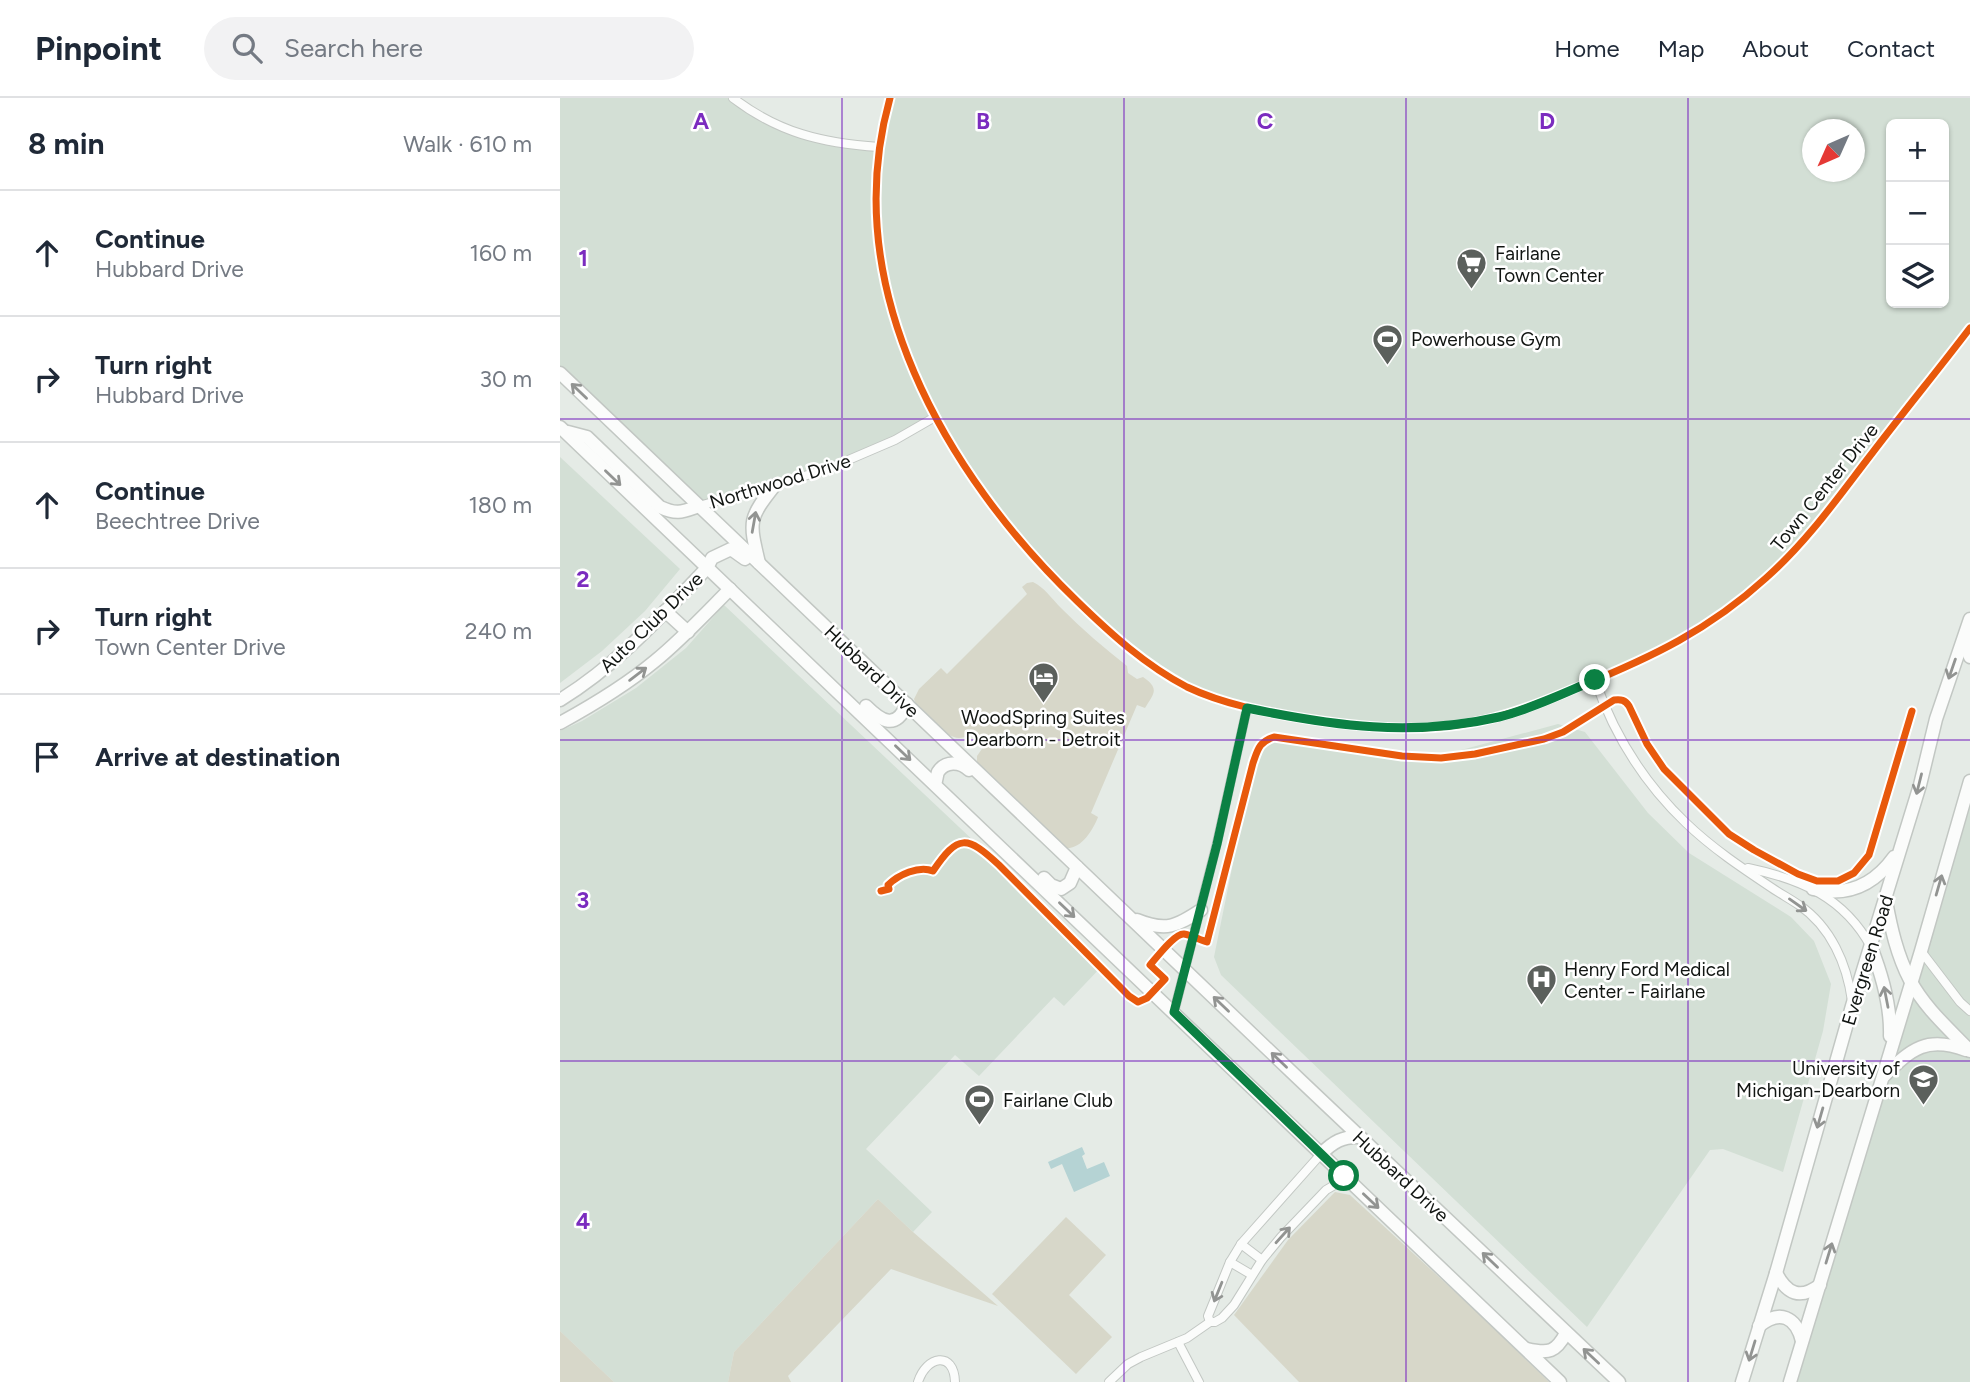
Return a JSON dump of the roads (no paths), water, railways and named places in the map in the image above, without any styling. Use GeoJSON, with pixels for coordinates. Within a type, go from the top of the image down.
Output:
{"type":"FeatureCollection","features":[{"type":"Feature","properties":{"kind":"street"},"geometry":{"type":"LineString","coordinates":[[733,98],[765,120],[798,134],[841,144],[879,147]]}},
{"type":"Feature","properties":{"kind":"street","name":"Town Center Drive"},"geometry":{"type":"LineString","coordinates":[[890,98],[879,147],[875,208],[877,242],[892,316],[935,417],[1000,516],[1052,577],[1097,621],[1162,673],[1192,689],[1247,708],[1375,728],[1428,728],[1461,724],[1499,717],[1595,680],[1675,644],[1721,615],[1767,578],[1789,556],[1825,515],[1970,328]]}},
{"type":"Feature","properties":{"kind":"street","name":"Hubbard Drive"},"geometry":{"type":"LineString","coordinates":[[560,373],[1619,1382]]}},
{"type":"Feature","properties":{"kind":"street","name":"Northwood Drive"},"geometry":{"type":"LineString","coordinates":[[699,506],[815,474],[857,457],[935,417]]}},
{"type":"Feature","properties":{"kind":"street"},"geometry":{"type":"LineString","coordinates":[[562,429],[587,437],[660,507],[671,512],[682,512],[699,506]]}},
{"type":"Feature","properties":{"kind":"street","name":"Hubbard Drive"},"geometry":{"type":"LineString","coordinates":[[562,429],[1560,1382]]}},
{"type":"Feature","properties":{"kind":"street"},"geometry":{"type":"LineString","coordinates":[[759,564],[752,533],[752,519],[757,507],[775,485]]}},
{"type":"Feature","properties":{"kind":"street","name":"Auto Club Drive"},"geometry":{"type":"LineString","coordinates":[[560,700],[621,656],[707,568],[712,558],[731,549],[740,554],[816,627],[838,639]]}},
{"type":"Feature","properties":{"kind":"street","name":"Auto Club Drive"},"geometry":{"type":"LineString","coordinates":[[560,723],[619,688],[657,660],[730,589]]}},
{"type":"Feature","properties":{"kind":"street"},"geometry":{"type":"LineString","coordinates":[[665,611],[688,632]]}},
{"type":"Feature","properties":{"kind":"street"},"geometry":{"type":"LineString","coordinates":[[1968,624],[1967,650],[1970,657]]}},
{"type":"Feature","properties":{"kind":"street","name":"Evergreen Road"},"geometry":{"type":"LineString","coordinates":[[1742,1382],[1920,785],[1936,719],[1968,624]]}},
{"type":"Feature","properties":{"kind":"street"},"geometry":{"type":"LineString","coordinates":[[793,648],[812,655],[877,717],[886,721],[895,720],[902,715],[907,704]]}},
{"type":"Feature","properties":{"kind":"street"},"geometry":{"type":"LineString","coordinates":[[619,688],[614,672],[621,656]]}},
{"type":"Feature","properties":{"kind":"street"},"geometry":{"type":"LineString","coordinates":[[1595,680],[1610,721],[1629,755],[1686,823],[1742,867],[1801,906],[1824,929],[1843,964],[1853,1006]]}},
{"type":"Feature","properties":{"kind":"street"},"geometry":{"type":"LineString","coordinates":[[579,688],[589,707]]}},
{"type":"Feature","properties":{"kind":"street"},"geometry":{"type":"LineString","coordinates":[[1174,1012],[1201,909],[1247,708]]}},
{"type":"Feature","properties":{"kind":"street"},"geometry":{"type":"LineString","coordinates":[[935,784],[938,773],[947,765],[964,765],[996,796],[1013,804]]}},
{"type":"Feature","properties":{"kind":"street"},"geometry":{"type":"LineString","coordinates":[[1790,1382],[1970,781]]}},
{"type":"Feature","properties":{"kind":"street"},"geometry":{"type":"LineString","coordinates":[[982,828],[997,834],[1051,885],[1061,889],[1070,883],[1077,867]]}},
{"type":"Feature","properties":{"kind":"street"},"geometry":{"type":"LineString","coordinates":[[1813,889],[1838,892],[1863,886],[1881,873],[1901,848]]}},
{"type":"Feature","properties":{"kind":"street"},"geometry":{"type":"LineString","coordinates":[[1742,867],[1783,876],[1813,889],[1847,915],[1871,947],[1885,987],[1890,1050]]}},
{"type":"Feature","properties":{"kind":"street"},"geometry":{"type":"LineString","coordinates":[[1886,897],[1895,940],[1911,982],[1970,1051]]}},
{"type":"Feature","properties":{"kind":"street"},"geometry":{"type":"LineString","coordinates":[[1128,915],[1148,925],[1170,927],[1184,922],[1201,909]]}},
{"type":"Feature","properties":{"kind":"street"},"geometry":{"type":"LineString","coordinates":[[1921,951],[1970,1011]]}},
{"type":"Feature","properties":{"kind":"street"},"geometry":{"type":"LineString","coordinates":[[1881,1079],[1912,1051],[1927,1044],[1948,1044],[1970,1051]]}},
{"type":"Feature","properties":{"kind":"street"},"geometry":{"type":"LineString","coordinates":[[1210,1322],[1208,1316],[1230,1262],[1241,1244],[1321,1154],[1340,1139],[1360,1137]]}},
{"type":"Feature","properties":{"kind":"street"},"geometry":{"type":"LineString","coordinates":[[1109,1382],[1134,1361],[1187,1338],[1230,1311],[1262,1260],[1281,1237],[1326,1190],[1344,1176]]}},
{"type":"Feature","properties":{"kind":"street"},"geometry":{"type":"LineString","coordinates":[[1241,1244],[1262,1260]]}},
{"type":"Feature","properties":{"kind":"street"},"geometry":{"type":"LineString","coordinates":[[1230,1262],[1252,1275]]}},
{"type":"Feature","properties":{"kind":"street"},"geometry":{"type":"LineString","coordinates":[[1776,1273],[1781,1283],[1790,1291],[1800,1294],[1820,1285]]}},
{"type":"Feature","properties":{"kind":"street"},"geometry":{"type":"LineString","coordinates":[[1759,1326],[1769,1318],[1780,1316],[1791,1320],[1799,1329],[1802,1341]]}},
{"type":"Feature","properties":{"kind":"street"},"geometry":{"type":"LineString","coordinates":[[1527,1349],[1537,1352],[1553,1350],[1560,1346],[1566,1333]]}},
{"type":"Feature","properties":{"kind":"street"},"geometry":{"type":"LineString","coordinates":[[1178,1342],[1199,1382]]}},
{"type":"Feature","properties":{"kind":"street"},"geometry":{"type":"LineString","coordinates":[[918,1382],[920,1374],[930,1363],[939,1360],[948,1363],[954,1372],[955,1382]]}},
{"type":"Feature","properties":{"kind":"water"},"geometry":{"type":"Polygon","coordinates":[[[1082,1147],[1087,1169],[1104,1162],[1110,1176],[1074,1192],[1062,1164],[1051,1169],[1048,1162],[1082,1147]]]}},
{"type":"Feature","properties":{"kind":"place","name":"Fairlane Town Center"},"geometry":{"type":"Point","coordinates":[1472,291]}},
{"type":"Feature","properties":{"kind":"place","name":"Powerhouse Gym"},"geometry":{"type":"Point","coordinates":[1388,366]}},
{"type":"Feature","properties":{"kind":"place","name":"WoodSpring Suites Dearborn - Detroit"},"geometry":{"type":"Point","coordinates":[1043,705]}},
{"type":"Feature","properties":{"kind":"place","name":"Henry Ford Medical Center - Fairlane"},"geometry":{"type":"Point","coordinates":[1541,1007]}},
{"type":"Feature","properties":{"kind":"place","name":"University of Michigan-Dearborn"},"geometry":{"type":"Point","coordinates":[1923,1106]}},
{"type":"Feature","properties":{"kind":"place","name":"Fairlane Club"},"geometry":{"type":"Point","coordinates":[980,1127]}}]}
